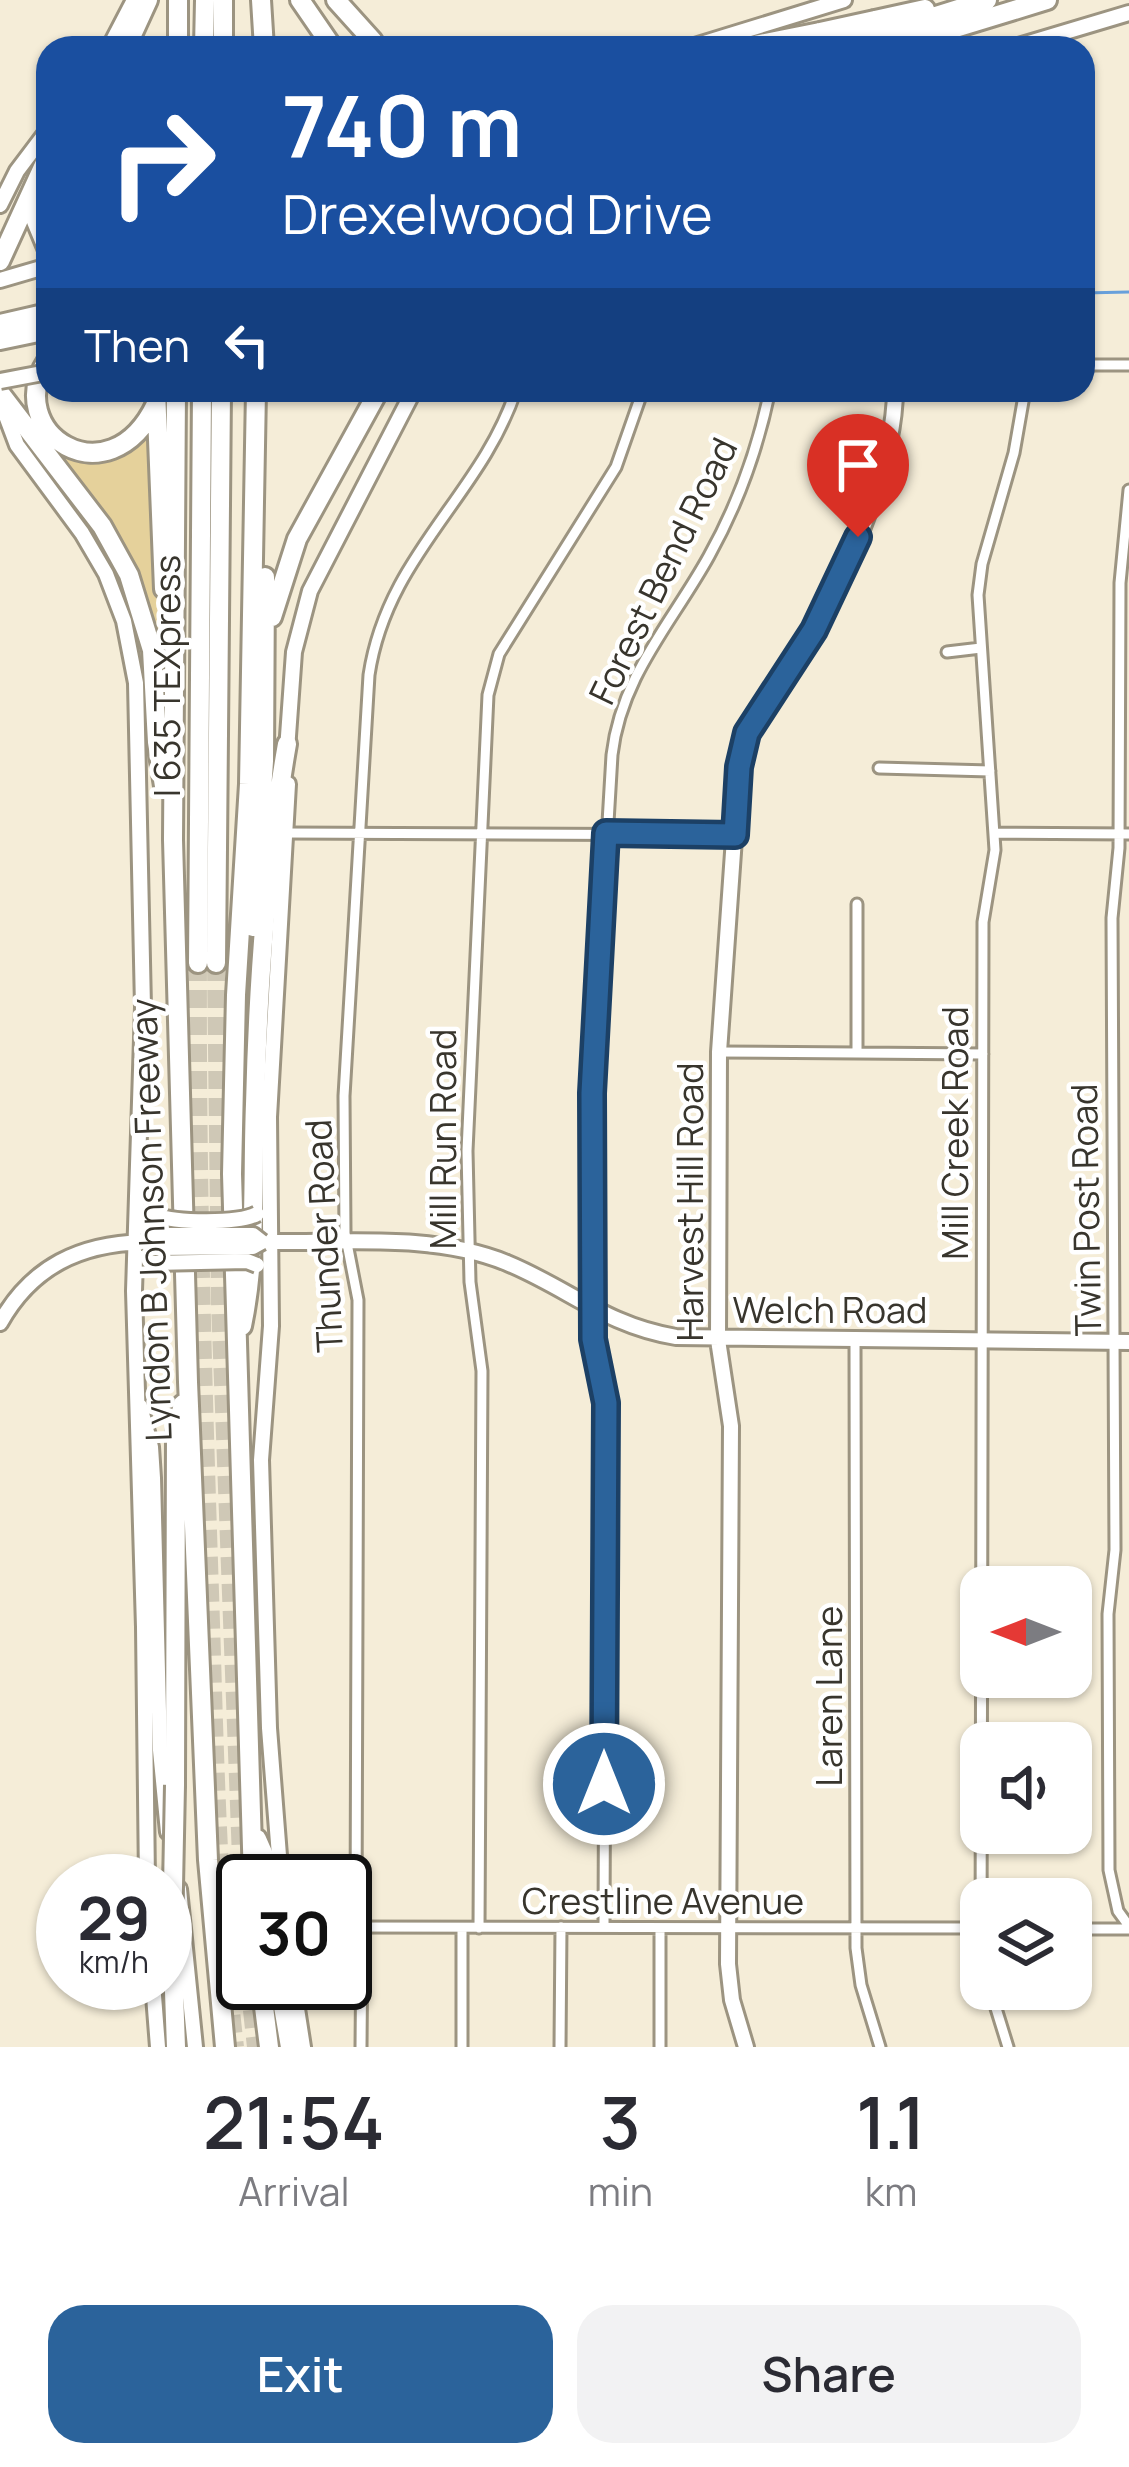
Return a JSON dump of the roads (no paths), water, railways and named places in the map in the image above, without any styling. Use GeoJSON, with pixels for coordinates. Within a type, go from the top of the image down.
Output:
{"type":"FeatureCollection","features":[{"type":"Feature","properties":{"kind":"highway"},"geometry":{"type":"LineString","coordinates":[[132,36],[148,0]]}},
{"type":"Feature","properties":{"kind":"highway"},"geometry":{"type":"LineString","coordinates":[[178,0],[178,36]]}},
{"type":"Feature","properties":{"kind":"highway"},"geometry":{"type":"LineString","coordinates":[[205,0],[205,36]]}},
{"type":"Feature","properties":{"kind":"highway"},"geometry":{"type":"LineString","coordinates":[[223,0],[223,36]]}},
{"type":"Feature","properties":{"kind":"highway"},"geometry":{"type":"LineString","coordinates":[[254,36],[257,0]]}},
{"type":"Feature","properties":{"kind":"highway"},"geometry":{"type":"LineString","coordinates":[[257,0],[262,36]]}},
{"type":"Feature","properties":{"kind":"highway"},"geometry":{"type":"LineString","coordinates":[[300,0],[325,36]]}},
{"type":"Feature","properties":{"kind":"highway"},"geometry":{"type":"LineString","coordinates":[[335,0],[368,36]]}},
{"type":"Feature","properties":{"kind":"highway"},"geometry":{"type":"LineString","coordinates":[[945,36],[1047,0]]}},
{"type":"Feature","properties":{"kind":"highway"},"geometry":{"type":"LineString","coordinates":[[880,34],[982,1]]}},
{"type":"Feature","properties":{"kind":"highway"},"geometry":{"type":"LineString","coordinates":[[880,34],[967,25]]}},
{"type":"Feature","properties":{"kind":"highway"},"geometry":{"type":"LineString","coordinates":[[0,262],[36,182]]}},
{"type":"Feature","properties":{"kind":"highway"},"geometry":{"type":"LineString","coordinates":[[0,323],[36,316]]}},
{"type":"Feature","properties":{"kind":"highway"},"geometry":{"type":"LineString","coordinates":[[0,340],[36,332]]}},
{"type":"Feature","properties":{"kind":"highway"},"geometry":{"type":"LineString","coordinates":[[36,386],[36,408],[50,433],[72,449],[101,453],[128,443],[142,430],[154,402]]}},
{"type":"Feature","properties":{"kind":"highway"},"geometry":{"type":"LineString","coordinates":[[0,396],[102,526],[139,599],[156,676],[157,742],[173,840]]}},
{"type":"Feature","properties":{"kind":"highway"},"geometry":{"type":"LineString","coordinates":[[156,402],[164,606],[175,646]]}},
{"type":"Feature","properties":{"kind":"highway","name":"Lyndon B Johnson Freeway"},"geometry":{"type":"LineString","coordinates":[[176,402],[173,840],[188,1382],[208,1860],[225,2047]]}},
{"type":"Feature","properties":{"kind":"highway","name":"I 635 TEXpress"},"geometry":{"type":"LineString","coordinates":[[202,402],[207,963],[220,402]]}},
{"type":"Feature","properties":{"kind":"highway"},"geometry":{"type":"LineString","coordinates":[[252,1854],[232,1136],[249,784],[256,402]]}},
{"type":"Feature","properties":{"kind":"highway"},"geometry":{"type":"LineString","coordinates":[[236,995],[251,955],[264,761],[267,402]]}},
{"type":"Feature","properties":{"kind":"highway"},"geometry":{"type":"LineString","coordinates":[[266,639],[297,539],[372,402]]}},
{"type":"Feature","properties":{"kind":"highway"},"geometry":{"type":"LineString","coordinates":[[235,1360],[248,1300],[258,1017],[277,803],[287,744]]}},
{"type":"Feature","properties":{"kind":"highway"},"geometry":{"type":"LineString","coordinates":[[176,2047],[172,1937],[176,1432],[188,1382]]}},
{"type":"Feature","properties":{"kind":"highway"},"geometry":{"type":"LineString","coordinates":[[250,1823],[264,1854]]}},
{"type":"Feature","properties":{"kind":"highway"},"geometry":{"type":"LineString","coordinates":[[264,2010],[269,2047]]}},
{"type":"Feature","properties":{"kind":"highway"},"geometry":{"type":"LineString","coordinates":[[284,2010],[290,2047]]}},
{"type":"Feature","properties":{"kind":"main road"},"geometry":{"type":"LineString","coordinates":[[115,36],[134,0]]}},
{"type":"Feature","properties":{"kind":"main road"},"geometry":{"type":"LineString","coordinates":[[347,0],[370,36]]}},
{"type":"Feature","properties":{"kind":"main road"},"geometry":{"type":"LineString","coordinates":[[728,36],[846,0],[850,36]]}},
{"type":"Feature","properties":{"kind":"main road"},"geometry":{"type":"LineString","coordinates":[[1052,36],[1129,13]]}},
{"type":"Feature","properties":{"kind":"main road"},"geometry":{"type":"LineString","coordinates":[[0,204],[36,146]]}},
{"type":"Feature","properties":{"kind":"main road"},"geometry":{"type":"LineString","coordinates":[[0,280],[36,270]]}},
{"type":"Feature","properties":{"kind":"main road"},"geometry":{"type":"LineString","coordinates":[[0,381],[36,374]]}},
{"type":"Feature","properties":{"kind":"main road","name":"Lyndon B Johnson Freeway"},"geometry":{"type":"LineString","coordinates":[[0,396],[17,445],[95,553],[118,603],[136,683],[143,1007],[137,1173],[141,1242],[134,1292],[147,1854]]}},
{"type":"Feature","properties":{"kind":"main road"},"geometry":{"type":"LineString","coordinates":[[279,1854],[269,1728],[261,1460],[272,1300],[267,1242],[268,1117],[294,652],[310,591],[408,402]]}},
{"type":"Feature","properties":{"kind":"main road","name":"Harvest Hill Road"},"geometry":{"type":"LineString","coordinates":[[746,2047],[729,1984],[731,1426],[718,1340],[719,1052],[739,767],[747,733],[814,630],[843,574],[877,481],[894,402]]}},
{"type":"Feature","properties":{"kind":"main road"},"geometry":{"type":"LineString","coordinates":[[137,1173],[145,1201],[155,1215],[169,1220],[242,1220],[257,1214],[269,1201]]}},
{"type":"Feature","properties":{"kind":"main road","name":"Welch Road"},"geometry":{"type":"LineString","coordinates":[[0,1323],[19,1292],[62,1258],[101,1245],[347,1243],[424,1245],[508,1263],[592,1311],[656,1334],[718,1340],[1122,1342]]}},
{"type":"Feature","properties":{"kind":"main road"},"geometry":{"type":"LineString","coordinates":[[134,1292],[142,1272],[154,1263],[247,1261],[257,1265],[268,1282],[272,1300]]}},
{"type":"Feature","properties":{"kind":"main road"},"geometry":{"type":"LineString","coordinates":[[136,1396],[151,1447],[162,1784],[183,1910],[195,2047]]}},
{"type":"Feature","properties":{"kind":"main road"},"geometry":{"type":"LineString","coordinates":[[155,2010],[158,2047]]}},
{"type":"Feature","properties":{"kind":"main road"},"geometry":{"type":"LineString","coordinates":[[297,2010],[303,2047]]}},
{"type":"Feature","properties":{"kind":"street"},"geometry":{"type":"LineString","coordinates":[[1095,364],[1129,364]]}},
{"type":"Feature","properties":{"kind":"street","name":"Thunder Road"},"geometry":{"type":"LineString","coordinates":[[359,1854],[358,1300],[347,1243],[344,1096],[369,675],[381,622],[416,552],[491,443],[510,402]]}},
{"type":"Feature","properties":{"kind":"street","name":"Mill Run Road"},"geometry":{"type":"LineString","coordinates":[[479,1928],[482,1371],[468,1252],[470,1034],[488,695],[499,654],[616,467],[639,402]]}},
{"type":"Feature","properties":{"kind":"street","name":"Forest Bend Road"},"geometry":{"type":"LineString","coordinates":[[604,1927],[606,1403],[592,1311],[593,1052],[612,755],[620,710],[641,661],[708,558],[730,513],[751,464],[767,402]]}},
{"type":"Feature","properties":{"kind":"street","name":"Mill Creek Road"},"geometry":{"type":"LineString","coordinates":[[980,1878],[983,902],[993,866],[995,833],[979,580],[1002,506],[1023,402]]}},
{"type":"Feature","properties":{"kind":"street","name":"Twin Post Road"},"geometry":{"type":"LineString","coordinates":[[1129,490],[1120,583],[1124,834],[1112,917],[1111,1300],[1122,1342],[1115,1550],[1108,1614],[1109,1870],[1118,1911],[1129,1927]]}},
{"type":"Feature","properties":{"kind":"street"},"geometry":{"type":"LineString","coordinates":[[947,652],[981,648]]}},
{"type":"Feature","properties":{"kind":"street"},"geometry":{"type":"LineString","coordinates":[[879,768],[990,771]]}},
{"type":"Feature","properties":{"kind":"street"},"geometry":{"type":"LineString","coordinates":[[286,833],[735,835]]}},
{"type":"Feature","properties":{"kind":"street"},"geometry":{"type":"LineString","coordinates":[[995,833],[1124,834]]}},
{"type":"Feature","properties":{"kind":"street"},"geometry":{"type":"LineString","coordinates":[[857,904],[857,1053]]}},
{"type":"Feature","properties":{"kind":"street"},"geometry":{"type":"LineString","coordinates":[[719,1052],[983,1054]]}},
{"type":"Feature","properties":{"kind":"street","name":"Laren Lane"},"geometry":{"type":"LineString","coordinates":[[855,1341],[856,1928],[858,1969],[880,2047]]}},
{"type":"Feature","properties":{"kind":"street"},"geometry":{"type":"LineString","coordinates":[[1115,1550],[1129,1550]]}},
{"type":"Feature","properties":{"kind":"street"},"geometry":{"type":"LineString","coordinates":[[560,2047],[561,1927]]}},
{"type":"Feature","properties":{"kind":"street"},"geometry":{"type":"LineString","coordinates":[[1092,1928],[1129,1927]]}},
{"type":"Feature","properties":{"kind":"street","name":"Crestline Avenue"},"geometry":{"type":"LineString","coordinates":[[372,1928],[960,1928]]}},
{"type":"Feature","properties":{"kind":"street"},"geometry":{"type":"LineString","coordinates":[[462,1928],[462,2047]]}},
{"type":"Feature","properties":{"kind":"street"},"geometry":{"type":"LineString","coordinates":[[660,1928],[660,2047]]}},
{"type":"Feature","properties":{"kind":"street","name":"Thunder Road"},"geometry":{"type":"LineString","coordinates":[[361,2010],[362,2047]]}},
{"type":"Feature","properties":{"kind":"street"},"geometry":{"type":"LineString","coordinates":[[997,2010],[1008,2047]]}},
{"type":"Feature","properties":{"kind":"waterway"},"geometry":{"type":"LineString","coordinates":[[1095,293],[1129,292]]}},
{"type":"Feature","properties":{"kind":"tunnel"},"geometry":{"type":"LineString","coordinates":[[198,963],[201,1278],[215,1763],[235,2047]]}},
{"type":"Feature","properties":{"kind":"tunnel"},"geometry":{"type":"LineString","coordinates":[[216,963],[220,1303],[241,1854]]}},
{"type":"Feature","properties":{"kind":"tunnel"},"geometry":{"type":"LineString","coordinates":[[252,2010],[256,2047]]}}]}
